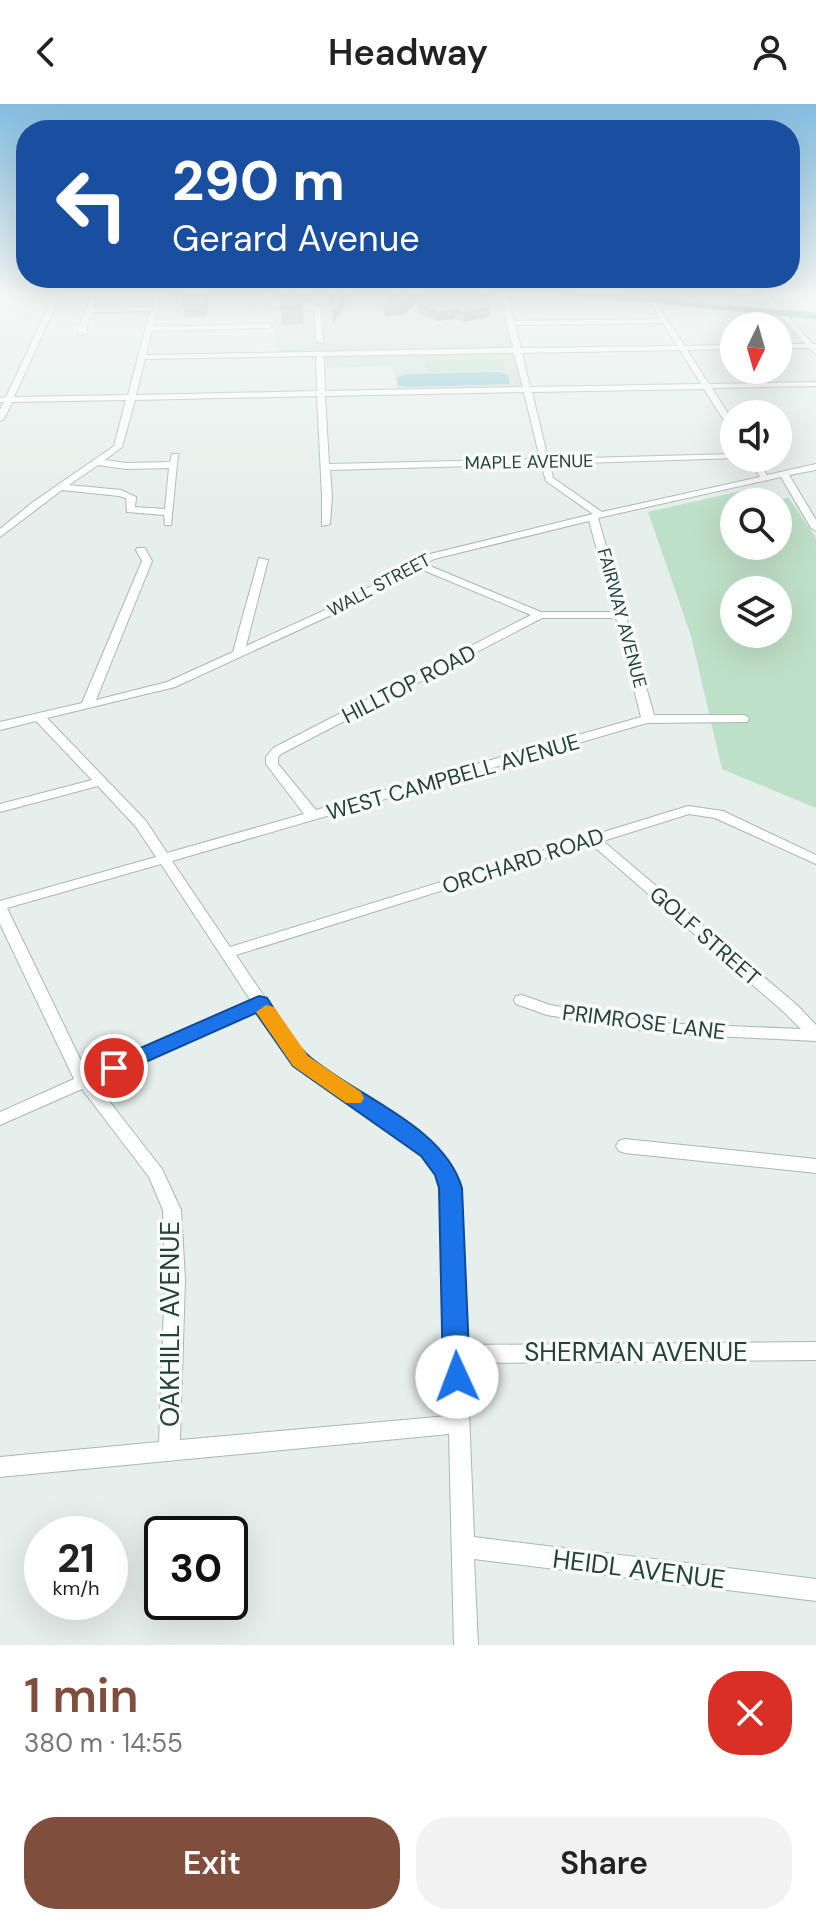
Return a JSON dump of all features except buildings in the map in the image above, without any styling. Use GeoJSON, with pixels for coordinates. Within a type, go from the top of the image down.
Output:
{"type":"FeatureCollection","features":[{"type":"Feature","properties":{"kind":"street"},"geometry":{"type":"LineString","coordinates":[[0,419],[5,400],[23,364]]}},
{"type":"Feature","properties":{"kind":"street"},"geometry":{"type":"LineString","coordinates":[[0,534],[118,447],[140,364]]}},
{"type":"Feature","properties":{"kind":"street"},"geometry":{"type":"LineString","coordinates":[[320,364],[325,524]]}},
{"type":"Feature","properties":{"kind":"street"},"geometry":{"type":"LineString","coordinates":[[521,364],[553,483],[597,516]]}},
{"type":"Feature","properties":{"kind":"street"},"geometry":{"type":"LineString","coordinates":[[692,364],[720,407]]}},
{"type":"Feature","properties":{"kind":"street"},"geometry":{"type":"LineString","coordinates":[[5,400],[816,384]]}},
{"type":"Feature","properties":{"kind":"street","name":"MAPLE AVENUE"},"geometry":{"type":"LineString","coordinates":[[325,467],[720,457]]}},
{"type":"Feature","properties":{"kind":"street"},"geometry":{"type":"LineString","coordinates":[[60,487],[121,493],[130,496],[130,502],[169,513],[175,460],[126,466],[98,462]]}},
{"type":"Feature","properties":{"kind":"street","name":"WALL STREET"},"geometry":{"type":"LineString","coordinates":[[0,726],[171,685],[349,603],[416,564],[448,551],[815,469]]}},
{"type":"Feature","properties":{"kind":"street"},"geometry":{"type":"LineString","coordinates":[[761,472],[765,478]]}},
{"type":"Feature","properties":{"kind":"street"},"geometry":{"type":"LineString","coordinates":[[784,474],[816,528]]}},
{"type":"Feature","properties":{"kind":"street","name":"FAIRWAY AVENUE"},"geometry":{"type":"LineString","coordinates":[[597,516],[648,715],[646,719]]}},
{"type":"Feature","properties":{"kind":"street"},"geometry":{"type":"LineString","coordinates":[[87,706],[147,561],[141,550]]}},
{"type":"Feature","properties":{"kind":"street"},"geometry":{"type":"LineString","coordinates":[[238,655],[263,560]]}},
{"type":"Feature","properties":{"kind":"street"},"geometry":{"type":"LineString","coordinates":[[416,564],[540,615]]}},
{"type":"Feature","properties":{"kind":"street","name":"HILLTOP ROAD"},"geometry":{"type":"LineString","coordinates":[[313,816],[272,764],[272,757],[277,751],[540,615],[620,615]]}},
{"type":"Feature","properties":{"kind":"street"},"geometry":{"type":"LineString","coordinates":[[39,717],[141,824],[301,1061],[421,1143],[446,1172],[451,1193],[466,1645]]}},
{"type":"Feature","properties":{"kind":"street","name":"WEST CAMPBELL AVENUE"},"geometry":{"type":"LineString","coordinates":[[0,907],[646,719],[743,719]]}},
{"type":"Feature","properties":{"kind":"street"},"geometry":{"type":"LineString","coordinates":[[0,808],[100,782]]}},
{"type":"Feature","properties":{"kind":"street","name":"ORCHARD ROAD"},"geometry":{"type":"LineString","coordinates":[[226,953],[682,811],[700,810],[718,814],[816,860]]}},
{"type":"Feature","properties":{"kind":"street","name":"GOLF STREET"},"geometry":{"type":"LineString","coordinates":[[593,839],[791,1009],[816,1035]]}},
{"type":"Feature","properties":{"kind":"street","name":"OAKHILL AVENUE"},"geometry":{"type":"LineString","coordinates":[[0,907],[76,1070],[156,1174],[172,1210],[175,1279],[169,1451]]}},
{"type":"Feature","properties":{"kind":"street","name":"PRIMROSE LANE"},"geometry":{"type":"LineString","coordinates":[[522,1000],[547,1010],[657,1028],[816,1035]]}},
{"type":"Feature","properties":{"kind":"street"},"geometry":{"type":"LineString","coordinates":[[0,1119],[259,1003]]}},
{"type":"Feature","properties":{"kind":"street"},"geometry":{"type":"LineString","coordinates":[[625,1146],[816,1166]]}},
{"type":"Feature","properties":{"kind":"street","name":"SHERMAN AVENUE"},"geometry":{"type":"LineString","coordinates":[[456,1354],[816,1351]]}},
{"type":"Feature","properties":{"kind":"street"},"geometry":{"type":"LineString","coordinates":[[0,1467],[459,1424]]}},
{"type":"Feature","properties":{"kind":"street","name":"HEIDL AVENUE"},"geometry":{"type":"LineString","coordinates":[[463,1547],[816,1590]]}},
{"type":"Feature","properties":{"kind":"shaded area"},"geometry":{"type":"Polygon","coordinates":[[[326,364],[521,364],[527,390],[398,392],[392,366],[326,368],[326,364]]]}},
{"type":"Feature","properties":{"kind":"green space"},"geometry":{"type":"Polygon","coordinates":[[[427,364],[504,364],[506,370],[428,372],[427,364]]]}},
{"type":"Feature","properties":{"kind":"green space"},"geometry":{"type":"Polygon","coordinates":[[[720,496],[720,560],[792,560],[792,503],[816,538],[816,808],[722,769],[691,636],[648,512],[720,496]]]}},
{"type":"Feature","properties":{"kind":"water"},"geometry":{"type":"Polygon","coordinates":[[[499,372],[508,375],[510,384],[408,387],[398,385],[397,378],[407,374],[499,372]]]}},
{"type":"Feature","properties":{"kind":"slow traffic"},"geometry":{"type":"LineString","coordinates":[[266,1012],[301,1061],[353,1098]]}},
{"type":"Feature","properties":{"kind":"route"},"geometry":{"type":"LineString","coordinates":[[114,1068],[259,1003],[289,1048],[309,1068],[429,1150],[438,1159],[450,1183],[457,1377]]}}]}
